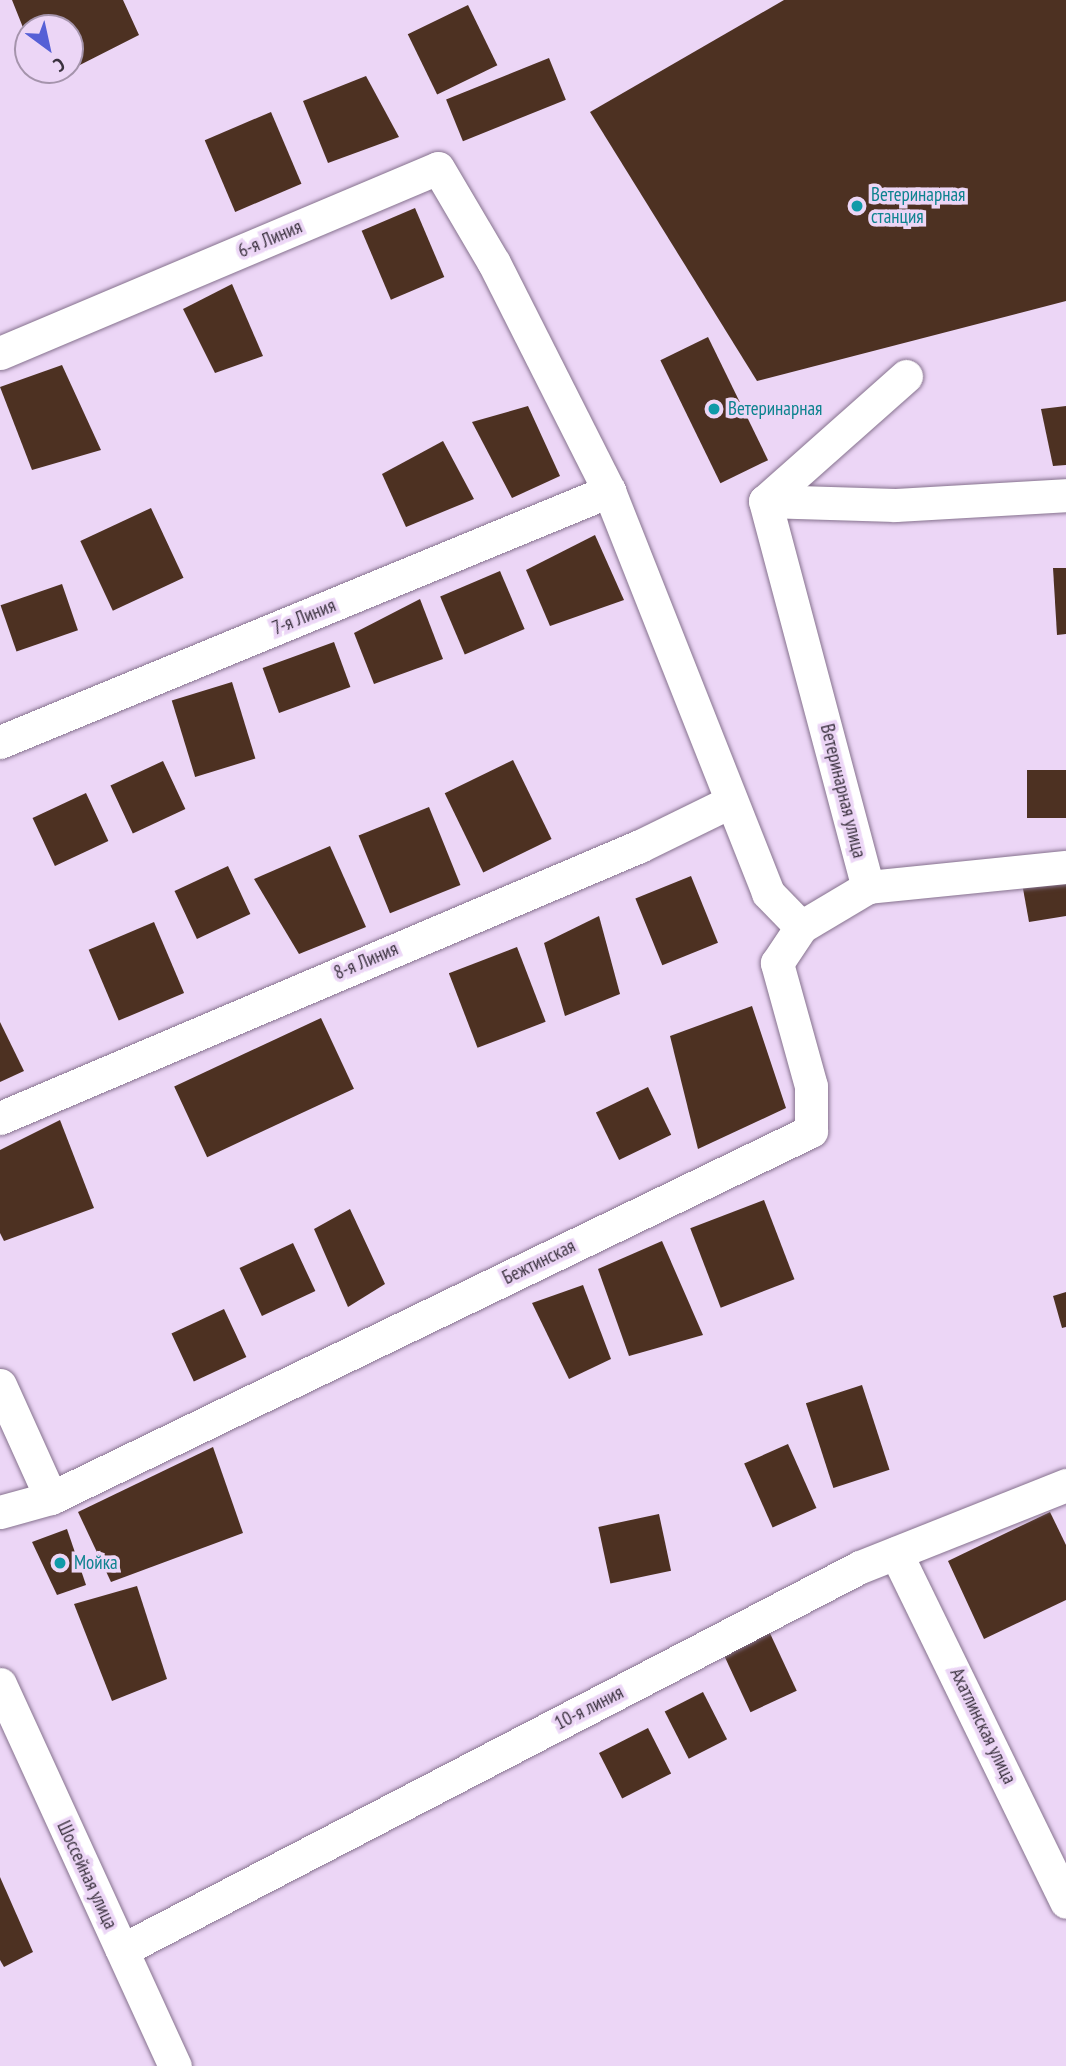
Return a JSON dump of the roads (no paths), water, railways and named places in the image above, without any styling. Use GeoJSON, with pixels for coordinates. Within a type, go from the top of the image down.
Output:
{"type":"FeatureCollection","features":[{"type":"Feature","properties":{"kind":"street","name":"6-я Линия"},"geometry":{"type":"LineString","coordinates":[[0,354],[438,168],[494,263],[609,491]]}},
{"type":"Feature","properties":{"kind":"street"},"geometry":{"type":"LineString","coordinates":[[765,501],[905,376]]}},
{"type":"Feature","properties":{"kind":"street","name":"7-я Линия"},"geometry":{"type":"LineString","coordinates":[[0,742],[609,491]]}},
{"type":"Feature","properties":{"kind":"street"},"geometry":{"type":"LineString","coordinates":[[609,491],[768,893],[801,927]]}},
{"type":"Feature","properties":{"kind":"street"},"geometry":{"type":"LineString","coordinates":[[765,501],[895,505],[1066,495]]}},
{"type":"Feature","properties":{"kind":"street","name":"Ветеринарная улица"},"geometry":{"type":"LineString","coordinates":[[765,501],[868,887]]}},
{"type":"Feature","properties":{"kind":"street","name":"8-я Линия"},"geometry":{"type":"LineString","coordinates":[[0,1118],[640,846],[730,802]]}},
{"type":"Feature","properties":{"kind":"street"},"geometry":{"type":"LineString","coordinates":[[868,887],[1066,867]]}},
{"type":"Feature","properties":{"kind":"street","name":"Бежтинская"},"geometry":{"type":"LineString","coordinates":[[0,1512],[51,1498],[811,1131],[811,1086],[777,963],[801,927],[868,887]]}},
{"type":"Feature","properties":{"kind":"street"},"geometry":{"type":"LineString","coordinates":[[0,1385],[51,1498]]}},
{"type":"Feature","properties":{"kind":"street","name":"10-я линия"},"geometry":{"type":"LineString","coordinates":[[122,1950],[860,1567],[1066,1485]]}},
{"type":"Feature","properties":{"kind":"street","name":"Ахатлинская улица"},"geometry":{"type":"LineString","coordinates":[[896,1553],[1066,1902]]}},
{"type":"Feature","properties":{"kind":"street","name":"Шоссейная улица"},"geometry":{"type":"LineString","coordinates":[[0,1684],[175,2066]]}},
{"type":"Feature","properties":{"kind":"place","name":"Ветеринарная станция"},"geometry":{"type":"Point","coordinates":[857,206]}},
{"type":"Feature","properties":{"kind":"place","name":"Ветеринарная"},"geometry":{"type":"Point","coordinates":[714,409]}},
{"type":"Feature","properties":{"kind":"place","name":"Мойка"},"geometry":{"type":"Point","coordinates":[60,1563]}}]}
